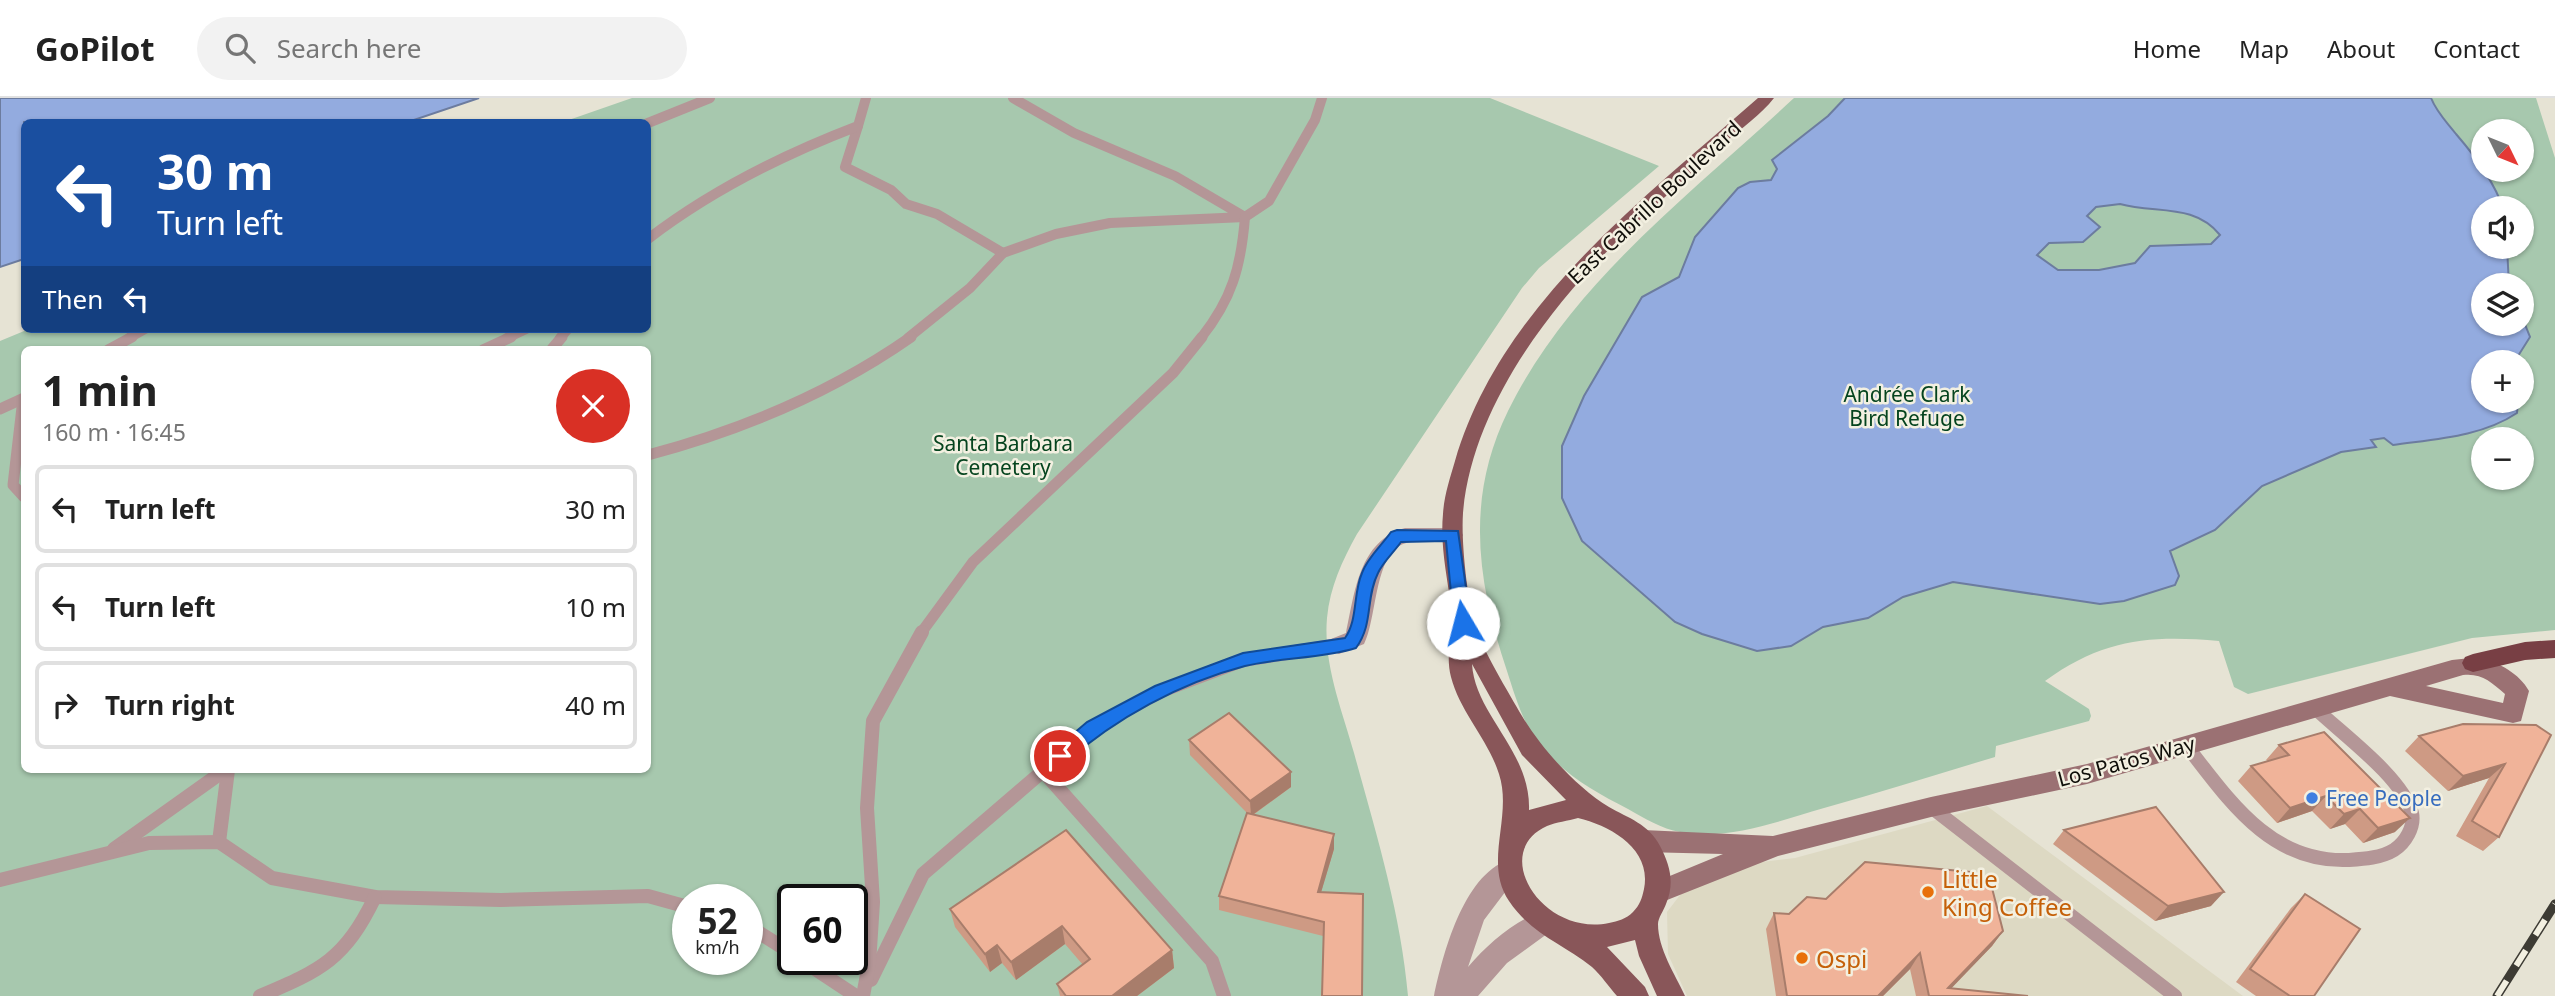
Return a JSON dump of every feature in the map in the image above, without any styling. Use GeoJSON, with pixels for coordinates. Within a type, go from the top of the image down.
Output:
{"type":"FeatureCollection","features":[{"type":"Feature","properties":{"kind":"highway"},"geometry":{"type":"LineString","coordinates":[[2473,663],[2555,649]]}},
{"type":"Feature","properties":{"kind":"main road","name":"East Cabrillo Boulevard"},"geometry":{"type":"LineString","coordinates":[[1512,842],[1519,813],[1514,775],[1473,701],[1461,672],[1463,623],[1453,535],[1454,499],[1481,410],[1528,331],[1559,291],[1598,250],[1766,98]]}},
{"type":"Feature","properties":{"kind":"main road","name":"East Cabrillo Boulevard"},"geometry":{"type":"LineString","coordinates":[[1463,623],[1522,740],[1542,766],[1570,791],[1599,811]]}},
{"type":"Feature","properties":{"kind":"main road"},"geometry":{"type":"LineString","coordinates":[[2390,687],[2513,714],[2517,691],[2498,674],[2473,663]]}},
{"type":"Feature","properties":{"kind":"main road","name":"Los Patos Way"},"geometry":{"type":"LineString","coordinates":[[1657,893],[1708,870],[1775,846],[1931,807],[2087,774],[2473,663]]}},
{"type":"Feature","properties":{"kind":"main road"},"geometry":{"type":"LineString","coordinates":[[1551,927],[1579,939],[1598,939],[1631,929],[1644,920],[1657,893],[1655,862],[1643,841],[1617,820],[1599,811],[1557,809],[1538,816],[1522,827],[1512,842],[1507,856],[1508,871],[1514,890],[1525,908],[1551,927],[1602,960],[1635,996]]}},
{"type":"Feature","properties":{"kind":"main road","name":"Los Patos Way"},"geometry":{"type":"LineString","coordinates":[[1643,841],[1775,846]]}},
{"type":"Feature","properties":{"kind":"main road"},"geometry":{"type":"LineString","coordinates":[[1644,920],[1652,956],[1671,996]]}},
{"type":"Feature","properties":{"kind":"street"},"geometry":{"type":"LineString","coordinates":[[1339,645],[1356,638],[1370,572],[1392,540],[1405,535],[1453,535]]}},
{"type":"Feature","properties":{"kind":"street"},"geometry":{"type":"LineString","coordinates":[[1448,996],[1458,949],[1471,920],[1491,885],[1508,871]]}},
{"type":"Feature","properties":{"kind":"street"},"geometry":{"type":"LineString","coordinates":[[1462,996],[1483,967],[1504,946],[1551,927]]}},
{"type":"Feature","properties":{"kind":"lane"},"geometry":{"type":"LineString","coordinates":[[651,122],[710,98]]}},
{"type":"Feature","properties":{"kind":"lane"},"geometry":{"type":"LineString","coordinates":[[866,98],[845,167],[891,190],[906,204],[937,214],[1003,253]]}},
{"type":"Feature","properties":{"kind":"lane"},"geometry":{"type":"LineString","coordinates":[[1013,98],[1074,133],[1175,176],[1245,217]]}},
{"type":"Feature","properties":{"kind":"lane"},"geometry":{"type":"LineString","coordinates":[[651,454],[694,445],[776,413],[855,370],[905,340],[952,304],[1003,253],[1056,234],[1110,223],[1245,217],[1269,201],[1315,120],[1322,98]]}},
{"type":"Feature","properties":{"kind":"lane"},"geometry":{"type":"LineString","coordinates":[[651,237],[683,211],[755,168],[858,127]]}},
{"type":"Feature","properties":{"kind":"lane"},"geometry":{"type":"LineString","coordinates":[[864,996],[873,902],[867,808],[873,721],[918,637],[973,562],[1173,373],[1223,311],[1242,251],[1245,217]]}},
{"type":"Feature","properties":{"kind":"lane"},"geometry":{"type":"LineString","coordinates":[[115,346],[138,333]]}},
{"type":"Feature","properties":{"kind":"lane"},"geometry":{"type":"LineString","coordinates":[[491,346],[518,333]]}},
{"type":"Feature","properties":{"kind":"lane"},"geometry":{"type":"LineString","coordinates":[[0,409],[21,399]]}},
{"type":"Feature","properties":{"kind":"lane"},"geometry":{"type":"LineString","coordinates":[[21,422],[13,485],[21,494]]}},
{"type":"Feature","properties":{"kind":"lane"},"geometry":{"type":"LineString","coordinates":[[864,996],[898,920],[923,874],[1094,727],[1161,691],[1243,660],[1339,645]]}},
{"type":"Feature","properties":{"kind":"lane"},"geometry":{"type":"LineString","coordinates":[[2186,745],[2230,801],[2264,834],[2293,848],[2336,861],[2369,860],[2399,849],[2409,833],[2413,816],[2402,794],[2315,708]]}},
{"type":"Feature","properties":{"kind":"lane"},"geometry":{"type":"LineString","coordinates":[[1042,771],[1212,961],[1224,996]]}},
{"type":"Feature","properties":{"kind":"lane"},"geometry":{"type":"LineString","coordinates":[[108,853],[222,773]]}},
{"type":"Feature","properties":{"kind":"lane"},"geometry":{"type":"LineString","coordinates":[[219,842],[226,773]]}},
{"type":"Feature","properties":{"kind":"lane"},"geometry":{"type":"LineString","coordinates":[[1931,807],[2175,996]]}},
{"type":"Feature","properties":{"kind":"lane"},"geometry":{"type":"LineString","coordinates":[[0,880],[149,843],[219,842],[272,878],[375,897],[501,900],[648,896],[672,903]]}},
{"type":"Feature","properties":{"kind":"lane"},"geometry":{"type":"LineString","coordinates":[[260,996],[322,970],[358,934],[375,897]]}},
{"type":"Feature","properties":{"kind":"lane"},"geometry":{"type":"LineString","coordinates":[[824,975],[856,996]]}},
{"type":"Feature","properties":{"kind":"shaded area"},"geometry":{"type":"Polygon","coordinates":[[[1987,806],[2243,996],[1687,996],[1668,954],[1667,912],[1690,882],[1729,866],[1795,858],[1987,806]]]}},
{"type":"Feature","properties":{"kind":"green space","name":"Santa Barbara Cemetery"},"geometry":{"type":"Polygon","coordinates":[[[632,98],[1490,98],[1659,166],[1539,268],[1522,288],[1357,534],[1334,585],[1327,618],[1331,670],[1387,874],[1400,935],[1408,996],[0,996],[0,341],[21,332],[651,333],[651,119],[572,119],[632,98]]]}},
{"type":"Feature","properties":{"kind":"green space","name":"Andrée Clark Bird Refuge"},"geometry":{"type":"Polygon","coordinates":[[[1794,98],[2536,98],[2555,158],[2555,630],[2472,638],[2248,694],[2234,687],[2219,641],[2171,639],[2128,643],[2087,656],[2045,681],[2089,709],[2089,721],[1996,746],[1995,757],[1771,824],[1716,834],[1673,831],[1660,826],[1590,788],[1567,772],[1532,734],[1513,689],[1488,605],[1480,541],[1485,476],[1494,444],[1508,411],[1534,365],[1565,321],[1599,281],[1675,205],[1794,98]]]}},
{"type":"Feature","properties":{"kind":"water"},"geometry":{"type":"Polygon","coordinates":[[[0,98],[479,98],[417,119],[21,119],[21,260],[0,267],[0,98]]]}},
{"type":"Feature","properties":{"kind":"water","name":"Andrée Clark Bird Refuge"},"geometry":{"type":"Polygon","coordinates":[[[1845,98],[2431,98],[2439,113],[2471,152],[2471,182],[2491,182],[2498,196],[2471,196],[2471,259],[2508,259],[2508,273],[2471,273],[2471,336],[2530,337],[2522,350],[2471,350],[2471,413],[2517,413],[2488,427],[2471,427],[2471,432],[2457,436],[2393,445],[2384,438],[2371,440],[2376,447],[2341,452],[2262,486],[2215,530],[2170,551],[2179,576],[2175,585],[2124,601],[2100,604],[1953,582],[1903,597],[1868,618],[1823,627],[1791,646],[1757,651],[1702,634],[1675,622],[1582,541],[1562,498],[1562,446],[1584,396],[1642,297],[1679,277],[1695,237],[1738,188],[1750,182],[1771,180],[1777,169],[1772,160],[1828,116],[1845,98]],[[2120,204],[2096,207],[2087,216],[2100,227],[2083,242],[2049,243],[2037,255],[2058,270],[2099,270],[2135,263],[2150,246],[2211,244],[2220,235],[2198,218],[2174,211],[2120,204]]]}},
{"type":"Feature","properties":{"kind":"building"},"geometry":{"type":"Polygon","coordinates":[[[1229,713],[1291,772],[1250,801],[1189,740],[1229,713]]]}},
{"type":"Feature","properties":{"kind":"building"},"geometry":{"type":"Polygon","coordinates":[[[2463,724],[2536,725],[2551,735],[2499,837],[2472,821],[2505,764],[2463,776],[2419,736],[2463,724]]]}},
{"type":"Feature","properties":{"kind":"building"},"geometry":{"type":"Polygon","coordinates":[[[2324,732],[2410,818],[2378,828],[2360,809],[2344,814],[2326,796],[2290,808],[2251,766],[2289,755],[2279,745],[2324,732]]]}},
{"type":"Feature","properties":{"kind":"building"},"geometry":{"type":"Polygon","coordinates":[[[2156,807],[2224,892],[2168,906],[2064,830],[2156,807]]]}},
{"type":"Feature","properties":{"kind":"building"},"geometry":{"type":"Polygon","coordinates":[[[1247,813],[1334,834],[1318,892],[1363,894],[1362,996],[1322,996],[1324,922],[1219,896],[1247,813]]]}},
{"type":"Feature","properties":{"kind":"building"},"geometry":{"type":"Polygon","coordinates":[[[1066,830],[1172,950],[1112,996],[1066,996],[1057,984],[1090,959],[1062,926],[1011,962],[997,945],[985,954],[950,909],[1066,830]]]}},
{"type":"Feature","properties":{"kind":"building"},"geometry":{"type":"Polygon","coordinates":[[[1865,862],[1971,872],[1992,888],[2003,931],[1948,988],[2028,996],[1929,996],[1920,953],[1878,996],[1787,996],[1774,913],[1789,914],[1807,897],[1826,899],[1865,862]]]}},
{"type":"Feature","properties":{"kind":"building"},"geometry":{"type":"Polygon","coordinates":[[[2305,894],[2360,929],[2314,996],[2290,996],[2250,969],[2305,894]]]}},
{"type":"Feature","properties":{"kind":"railway"},"geometry":{"type":"LineString","coordinates":[[2497,996],[2555,904]]}},
{"type":"Feature","properties":{"kind":"place","name":"Free People"},"geometry":{"type":"Point","coordinates":[2312,798]}},
{"type":"Feature","properties":{"kind":"place","name":"Little King Coffee"},"geometry":{"type":"Point","coordinates":[1928,892]}},
{"type":"Feature","properties":{"kind":"place","name":"Ospi"},"geometry":{"type":"Point","coordinates":[1802,958]}},
{"type":"Feature","properties":{"kind":"route"},"geometry":{"type":"LineString","coordinates":[[1060,756],[1094,727],[1161,691],[1243,660],[1350,643],[1359,631],[1363,594],[1370,572],[1397,536],[1453,535],[1463,623]]}}]}
